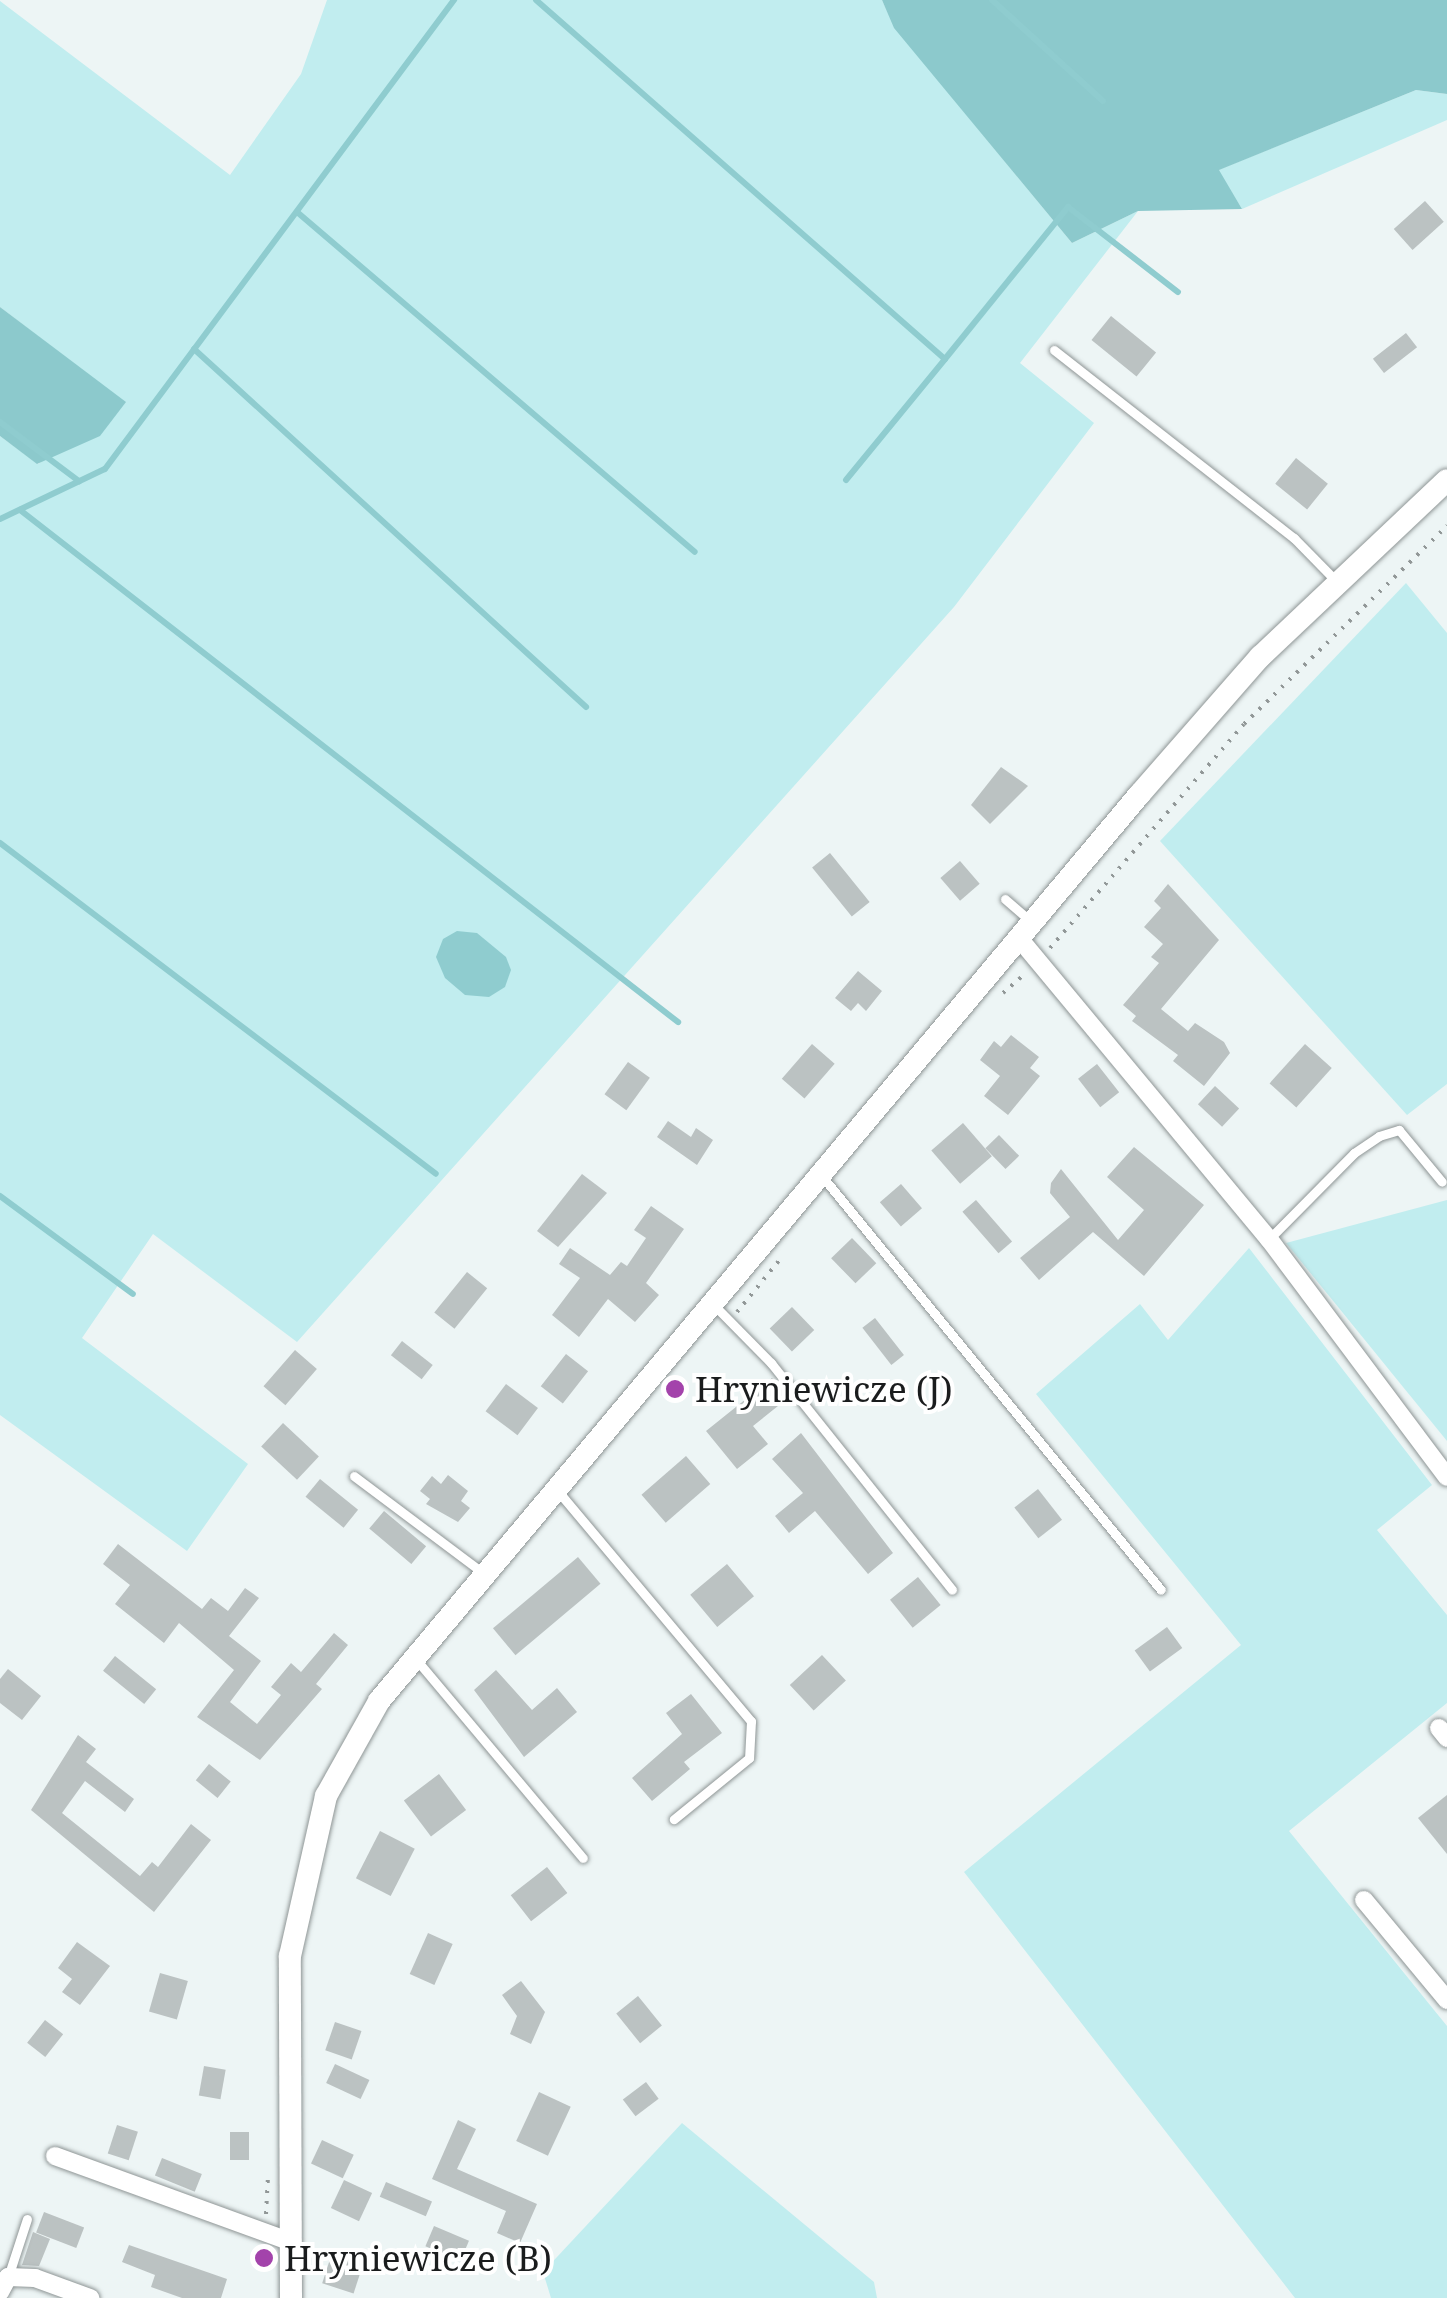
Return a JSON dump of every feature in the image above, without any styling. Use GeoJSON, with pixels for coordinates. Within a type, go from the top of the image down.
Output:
{"type":"FeatureCollection","features":[{"type":"Feature","properties":{"kind":"street"},"geometry":{"type":"LineString","coordinates":[[291,2298],[278,2237],[290,1956],[299,1894],[326,1796],[378,1701],[482,1572],[1024,930],[1260,657],[1447,480]]}},
{"type":"Feature","properties":{"kind":"street"},"geometry":{"type":"LineString","coordinates":[[1024,930],[1040,959],[1269,1239],[1447,1477]]}},
{"type":"Feature","properties":{"kind":"street"},"geometry":{"type":"LineString","coordinates":[[1364,1900],[1447,2000]]}},
{"type":"Feature","properties":{"kind":"street"},"geometry":{"type":"LineString","coordinates":[[56,2156],[278,2237]]}},
{"type":"Feature","properties":{"kind":"street"},"geometry":{"type":"LineString","coordinates":[[4,2284],[66,2286],[90,2298]]}},
{"type":"Feature","properties":{"kind":"lane"},"geometry":{"type":"LineString","coordinates":[[1054,350],[1294,538],[1340,585]]}},
{"type":"Feature","properties":{"kind":"lane"},"geometry":{"type":"LineString","coordinates":[[1005,899],[1024,930]]}},
{"type":"Feature","properties":{"kind":"lane"},"geometry":{"type":"LineString","coordinates":[[1269,1239],[1354,1153],[1379,1136],[1398,1130],[1442,1182]]}},
{"type":"Feature","properties":{"kind":"lane"},"geometry":{"type":"LineString","coordinates":[[820,1174],[1162,1590]]}},
{"type":"Feature","properties":{"kind":"lane"},"geometry":{"type":"LineString","coordinates":[[710,1302],[731,1319],[952,1590]]}},
{"type":"Feature","properties":{"kind":"lane"},"geometry":{"type":"LineString","coordinates":[[354,1476],[482,1572]]}},
{"type":"Feature","properties":{"kind":"lane"},"geometry":{"type":"LineString","coordinates":[[554,1487],[751,1721],[749,1758],[674,1819]]}},
{"type":"Feature","properties":{"kind":"lane"},"geometry":{"type":"LineString","coordinates":[[412,1656],[583,1858]]}},
{"type":"Feature","properties":{"kind":"lane"},"geometry":{"type":"LineString","coordinates":[[4,2284],[27,2218]]}},
{"type":"Feature","properties":{"kind":"path"},"geometry":{"type":"LineString","coordinates":[[991,1008],[1166,818],[1244,724],[1447,526]]}},
{"type":"Feature","properties":{"kind":"path"},"geometry":{"type":"LineString","coordinates":[[731,1319],[790,1248]]}},
{"type":"Feature","properties":{"kind":"path"},"geometry":{"type":"LineString","coordinates":[[268,2175],[278,2237]]}},
{"type":"Feature","properties":{"kind":"shaded area"},"geometry":{"type":"Polygon","coordinates":[[[327,0],[882,0],[895,28],[1072,243],[1138,211],[1020,363],[1094,423],[954,607],[297,1342],[153,1234],[82,1338],[248,1464],[187,1551],[0,1415],[0,436],[38,464],[125,403],[0,307],[0,1],[230,175],[301,74],[327,0]]]}},
{"type":"Feature","properties":{"kind":"shaded area"},"geometry":{"type":"Polygon","coordinates":[[[882,0],[1447,0],[1447,94],[1416,90],[1219,170],[1242,209],[1138,211],[1072,243],[894,28],[882,0]]]}},
{"type":"Feature","properties":{"kind":"shaded area"},"geometry":{"type":"Polygon","coordinates":[[[1416,90],[1447,94],[1447,120],[1242,209],[1218,170],[1416,90]]]}},
{"type":"Feature","properties":{"kind":"shaded area"},"geometry":{"type":"Polygon","coordinates":[[[0,307],[126,402],[100,436],[37,464],[0,436],[0,307]]]}},
{"type":"Feature","properties":{"kind":"shaded area"},"geometry":{"type":"Polygon","coordinates":[[[1406,583],[1447,633],[1447,1084],[1407,1115],[1160,841],[1406,583]]]}},
{"type":"Feature","properties":{"kind":"shaded area"},"geometry":{"type":"Polygon","coordinates":[[[457,931],[477,933],[506,957],[511,970],[505,987],[489,997],[465,995],[445,978],[436,957],[443,939],[457,931]]]}},
{"type":"Feature","properties":{"kind":"shaded area"},"geometry":{"type":"Polygon","coordinates":[[[1447,1200],[1447,1441],[1286,1243],[1447,1200]]]}},
{"type":"Feature","properties":{"kind":"shaded area"},"geometry":{"type":"Polygon","coordinates":[[[1249,1248],[1432,1485],[1377,1530],[1447,1615],[1447,1703],[1289,1831],[1447,2026],[1447,2298],[1295,2298],[964,1872],[1241,1645],[1036,1394],[1140,1304],[1168,1340],[1249,1248]]]}},
{"type":"Feature","properties":{"kind":"shaded area"},"geometry":{"type":"Polygon","coordinates":[[[682,2123],[874,2282],[877,2298],[551,2298],[543,2272],[682,2123]]]}},
{"type":"Feature","properties":{"kind":"building"},"geometry":{"type":"Polygon","coordinates":[[[1425,201],[1444,222],[1413,250],[1394,229],[1425,201]]]}},
{"type":"Feature","properties":{"kind":"building"},"geometry":{"type":"Polygon","coordinates":[[[1111,316],[1156,353],[1137,377],[1091,340],[1111,316]]]}},
{"type":"Feature","properties":{"kind":"building"},"geometry":{"type":"Polygon","coordinates":[[[1406,333],[1417,347],[1384,373],[1373,359],[1406,333]]]}},
{"type":"Feature","properties":{"kind":"building"},"geometry":{"type":"Polygon","coordinates":[[[1296,458],[1328,484],[1307,509],[1275,484],[1296,458]]]}},
{"type":"Feature","properties":{"kind":"building"},"geometry":{"type":"Polygon","coordinates":[[[1001,767],[1028,786],[990,824],[971,805],[1001,767]]]}},
{"type":"Feature","properties":{"kind":"building"},"geometry":{"type":"Polygon","coordinates":[[[830,853],[870,902],[852,916],[812,867],[830,853]]]}},
{"type":"Feature","properties":{"kind":"building"},"geometry":{"type":"Polygon","coordinates":[[[960,861],[980,884],[960,901],[940,878],[960,861]]]}},
{"type":"Feature","properties":{"kind":"building"},"geometry":{"type":"Polygon","coordinates":[[[1168,884],[1219,940],[1161,1009],[1188,1031],[1195,1023],[1224,1042],[1230,1053],[1204,1086],[1173,1061],[1178,1055],[1132,1021],[1136,1016],[1123,1005],[1159,963],[1151,957],[1163,944],[1144,927],[1161,908],[1154,901],[1168,884]]]}},
{"type":"Feature","properties":{"kind":"building"},"geometry":{"type":"Polygon","coordinates":[[[858,971],[882,991],[866,1011],[858,1003],[851,1011],[835,998],[858,971]]]}},
{"type":"Feature","properties":{"kind":"building"},"geometry":{"type":"Polygon","coordinates":[[[1011,1035],[1039,1057],[1030,1068],[1040,1076],[1008,1115],[984,1096],[1000,1076],[980,1060],[994,1041],[1001,1047],[1011,1035]]]}},
{"type":"Feature","properties":{"kind":"building"},"geometry":{"type":"Polygon","coordinates":[[[812,1044],[835,1064],[804,1098],[782,1079],[812,1044]]]}},
{"type":"Feature","properties":{"kind":"building"},"geometry":{"type":"Polygon","coordinates":[[[1305,1044],[1332,1068],[1296,1107],[1270,1083],[1305,1044]]]}},
{"type":"Feature","properties":{"kind":"building"},"geometry":{"type":"Polygon","coordinates":[[[628,1062],[650,1078],[626,1110],[604,1094],[628,1062]]]}},
{"type":"Feature","properties":{"kind":"building"},"geometry":{"type":"Polygon","coordinates":[[[1097,1064],[1119,1092],[1100,1107],[1078,1079],[1097,1064]]]}},
{"type":"Feature","properties":{"kind":"building"},"geometry":{"type":"Polygon","coordinates":[[[1215,1086],[1239,1109],[1222,1127],[1198,1104],[1215,1086]]]}},
{"type":"Feature","properties":{"kind":"building"},"geometry":{"type":"Polygon","coordinates":[[[668,1121],[691,1137],[696,1128],[713,1140],[697,1165],[657,1137],[668,1121]]]}},
{"type":"Feature","properties":{"kind":"building"},"geometry":{"type":"Polygon","coordinates":[[[963,1123],[992,1156],[960,1184],[931,1151],[963,1123]]]}},
{"type":"Feature","properties":{"kind":"building"},"geometry":{"type":"Polygon","coordinates":[[[999,1135],[1019,1156],[1005,1169],[985,1148],[999,1135]]]}},
{"type":"Feature","properties":{"kind":"building"},"geometry":{"type":"Polygon","coordinates":[[[1134,1147],[1204,1205],[1144,1276],[1093,1232],[1039,1280],[1020,1258],[1070,1217],[1050,1193],[1051,1183],[1061,1169],[1118,1240],[1144,1210],[1107,1177],[1134,1147]]]}},
{"type":"Feature","properties":{"kind":"building"},"geometry":{"type":"Polygon","coordinates":[[[582,1174],[607,1193],[558,1247],[537,1231],[582,1174]]]}},
{"type":"Feature","properties":{"kind":"building"},"geometry":{"type":"Polygon","coordinates":[[[901,1184],[922,1208],[901,1227],[880,1202],[901,1184]]]}},
{"type":"Feature","properties":{"kind":"building"},"geometry":{"type":"Polygon","coordinates":[[[976,1200],[1012,1242],[998,1253],[962,1212],[976,1200]]]}},
{"type":"Feature","properties":{"kind":"building"},"geometry":{"type":"Polygon","coordinates":[[[651,1206],[684,1229],[646,1283],[659,1295],[635,1322],[608,1299],[579,1337],[552,1315],[580,1278],[559,1264],[570,1248],[610,1275],[621,1262],[627,1266],[646,1238],[634,1230],[651,1206]]]}},
{"type":"Feature","properties":{"kind":"building"},"geometry":{"type":"Polygon","coordinates":[[[852,1238],[876,1263],[855,1283],[831,1258],[852,1238]]]}},
{"type":"Feature","properties":{"kind":"building"},"geometry":{"type":"Polygon","coordinates":[[[467,1272],[487,1288],[454,1329],[434,1312],[467,1272]]]}},
{"type":"Feature","properties":{"kind":"building"},"geometry":{"type":"Polygon","coordinates":[[[792,1307],[814,1330],[792,1352],[770,1329],[792,1307]]]}},
{"type":"Feature","properties":{"kind":"building"},"geometry":{"type":"Polygon","coordinates":[[[875,1318],[904,1355],[891,1365],[862,1328],[875,1318]]]}},
{"type":"Feature","properties":{"kind":"building"},"geometry":{"type":"Polygon","coordinates":[[[402,1341],[433,1365],[422,1379],[391,1355],[402,1341]]]}},
{"type":"Feature","properties":{"kind":"building"},"geometry":{"type":"Polygon","coordinates":[[[295,1350],[317,1369],[285,1405],[264,1386],[295,1350]]]}},
{"type":"Feature","properties":{"kind":"building"},"geometry":{"type":"Polygon","coordinates":[[[566,1354],[588,1371],[563,1404],[541,1386],[566,1354]]]}},
{"type":"Feature","properties":{"kind":"building"},"geometry":{"type":"Polygon","coordinates":[[[772,1378],[788,1398],[753,1426],[768,1444],[737,1469],[706,1431],[772,1378]]]}},
{"type":"Feature","properties":{"kind":"building"},"geometry":{"type":"Polygon","coordinates":[[[506,1384],[538,1408],[517,1435],[486,1411],[506,1384]]]}},
{"type":"Feature","properties":{"kind":"building"},"geometry":{"type":"Polygon","coordinates":[[[283,1423],[319,1456],[297,1480],[261,1446],[283,1423]]]}},
{"type":"Feature","properties":{"kind":"building"},"geometry":{"type":"Polygon","coordinates":[[[801,1433],[893,1553],[868,1574],[815,1511],[789,1533],[775,1516],[803,1493],[772,1459],[801,1433]]]}},
{"type":"Feature","properties":{"kind":"building"},"geometry":{"type":"Polygon","coordinates":[[[686,1456],[710,1484],[666,1523],[641,1495],[686,1456]]]}},
{"type":"Feature","properties":{"kind":"building"},"geometry":{"type":"Polygon","coordinates":[[[448,1475],[468,1491],[461,1501],[470,1508],[458,1522],[426,1504],[430,1499],[420,1491],[432,1476],[441,1484],[448,1475]]]}},
{"type":"Feature","properties":{"kind":"building"},"geometry":{"type":"Polygon","coordinates":[[[320,1479],[358,1510],[344,1528],[306,1497],[320,1479]]]}},
{"type":"Feature","properties":{"kind":"building"},"geometry":{"type":"Polygon","coordinates":[[[1038,1489],[1062,1520],[1038,1538],[1014,1507],[1038,1489]]]}},
{"type":"Feature","properties":{"kind":"building"},"geometry":{"type":"Polygon","coordinates":[[[384,1511],[426,1546],[411,1564],[369,1529],[384,1511]]]}},
{"type":"Feature","properties":{"kind":"building"},"geometry":{"type":"Polygon","coordinates":[[[118,1544],[202,1609],[211,1598],[228,1611],[245,1588],[259,1598],[229,1636],[261,1661],[230,1702],[257,1724],[281,1695],[271,1687],[291,1663],[301,1672],[334,1633],[348,1645],[316,1684],[322,1689],[260,1760],[197,1717],[234,1670],[179,1623],[164,1643],[115,1604],[130,1585],[103,1564],[118,1544]]]}},
{"type":"Feature","properties":{"kind":"building"},"geometry":{"type":"Polygon","coordinates":[[[578,1557],[600,1584],[515,1655],[493,1628],[578,1557]]]}},
{"type":"Feature","properties":{"kind":"building"},"geometry":{"type":"Polygon","coordinates":[[[727,1564],[754,1596],[717,1627],[690,1595],[727,1564]]]}},
{"type":"Feature","properties":{"kind":"building"},"geometry":{"type":"Polygon","coordinates":[[[918,1577],[941,1605],[913,1628],[890,1600],[918,1577]]]}},
{"type":"Feature","properties":{"kind":"building"},"geometry":{"type":"Polygon","coordinates":[[[1167,1627],[1182,1648],[1150,1672],[1135,1651],[1167,1627]]]}},
{"type":"Feature","properties":{"kind":"building"},"geometry":{"type":"Polygon","coordinates":[[[822,1655],[846,1681],[814,1711],[790,1685],[822,1655]]]}},
{"type":"Feature","properties":{"kind":"building"},"geometry":{"type":"Polygon","coordinates":[[[115,1656],[156,1689],[144,1704],[103,1671],[115,1656]]]}},
{"type":"Feature","properties":{"kind":"building"},"geometry":{"type":"Polygon","coordinates":[[[8,1669],[41,1696],[22,1720],[0,1703],[0,1679],[8,1669]]]}},
{"type":"Feature","properties":{"kind":"building"},"geometry":{"type":"Polygon","coordinates":[[[496,1670],[532,1710],[557,1688],[577,1712],[524,1757],[474,1690],[496,1670]]]}},
{"type":"Feature","properties":{"kind":"building"},"geometry":{"type":"Polygon","coordinates":[[[691,1694],[722,1733],[684,1762],[690,1769],[652,1801],[632,1778],[682,1734],[666,1713],[691,1694]]]}},
{"type":"Feature","properties":{"kind":"building"},"geometry":{"type":"Polygon","coordinates":[[[78,1735],[96,1749],[86,1762],[134,1799],[125,1812],[85,1781],[62,1813],[140,1876],[152,1862],[158,1867],[191,1824],[211,1840],[154,1912],[31,1810],[78,1735]]]}},
{"type":"Feature","properties":{"kind":"building"},"geometry":{"type":"Polygon","coordinates":[[[209,1764],[231,1782],[218,1798],[196,1780],[209,1764]]]}},
{"type":"Feature","properties":{"kind":"building"},"geometry":{"type":"Polygon","coordinates":[[[439,1774],[466,1810],[431,1836],[404,1800],[439,1774]]]}},
{"type":"Feature","properties":{"kind":"building"},"geometry":{"type":"Polygon","coordinates":[[[1447,1795],[1447,1854],[1418,1818],[1447,1795]]]}},
{"type":"Feature","properties":{"kind":"building"},"geometry":{"type":"Polygon","coordinates":[[[380,1831],[415,1849],[391,1896],[356,1878],[380,1831]]]}},
{"type":"Feature","properties":{"kind":"building"},"geometry":{"type":"Polygon","coordinates":[[[547,1867],[567,1893],[531,1921],[511,1895],[547,1867]]]}},
{"type":"Feature","properties":{"kind":"building"},"geometry":{"type":"Polygon","coordinates":[[[428,1933],[453,1944],[434,1985],[410,1974],[428,1933]]]}},
{"type":"Feature","properties":{"kind":"building"},"geometry":{"type":"Polygon","coordinates":[[[77,1942],[110,1966],[80,2005],[62,1992],[72,1979],[58,1968],[77,1942]]]}},
{"type":"Feature","properties":{"kind":"building"},"geometry":{"type":"Polygon","coordinates":[[[160,1973],[188,1981],[177,2019],[149,2011],[160,1973]]]}},
{"type":"Feature","properties":{"kind":"building"},"geometry":{"type":"Polygon","coordinates":[[[521,1981],[545,2012],[531,2044],[510,2034],[517,2016],[502,1995],[521,1981]]]}},
{"type":"Feature","properties":{"kind":"building"},"geometry":{"type":"Polygon","coordinates":[[[638,1996],[662,2026],[640,2043],[616,2014],[638,1996]]]}},
{"type":"Feature","properties":{"kind":"building"},"geometry":{"type":"Polygon","coordinates":[[[45,2020],[63,2034],[45,2057],[27,2043],[45,2020]]]}},
{"type":"Feature","properties":{"kind":"building"},"geometry":{"type":"Polygon","coordinates":[[[335,2022],[361,2031],[352,2059],[325,2050],[335,2022]]]}},
{"type":"Feature","properties":{"kind":"building"},"geometry":{"type":"Polygon","coordinates":[[[335,2064],[369,2080],[361,2099],[326,2083],[335,2064]]]}},
{"type":"Feature","properties":{"kind":"building"},"geometry":{"type":"Polygon","coordinates":[[[204,2066],[226,2070],[220,2099],[199,2096],[204,2066]]]}},
{"type":"Feature","properties":{"kind":"building"},"geometry":{"type":"Polygon","coordinates":[[[646,2082],[659,2099],[635,2116],[623,2099],[646,2082]]]}},
{"type":"Feature","properties":{"kind":"building"},"geometry":{"type":"Polygon","coordinates":[[[539,2092],[571,2107],[548,2156],[516,2141],[539,2092]]]}},
{"type":"Feature","properties":{"kind":"building"},"geometry":{"type":"Polygon","coordinates":[[[458,2120],[476,2129],[457,2169],[537,2204],[520,2243],[497,2233],[506,2211],[432,2179],[458,2120]]]}},
{"type":"Feature","properties":{"kind":"building"},"geometry":{"type":"Polygon","coordinates":[[[117,2125],[138,2132],[129,2160],[108,2154],[117,2125]]]}},
{"type":"Feature","properties":{"kind":"building"},"geometry":{"type":"Polygon","coordinates":[[[230,2132],[249,2132],[249,2160],[230,2160],[230,2132]]]}},
{"type":"Feature","properties":{"kind":"building"},"geometry":{"type":"Polygon","coordinates":[[[322,2140],[354,2155],[343,2178],[311,2164],[322,2140]]]}},
{"type":"Feature","properties":{"kind":"building"},"geometry":{"type":"Polygon","coordinates":[[[162,2158],[202,2174],[195,2192],[155,2176],[162,2158]]]}},
{"type":"Feature","properties":{"kind":"building"},"geometry":{"type":"Polygon","coordinates":[[[344,2180],[372,2193],[359,2221],[331,2208],[344,2180]]]}},
{"type":"Feature","properties":{"kind":"building"},"geometry":{"type":"Polygon","coordinates":[[[386,2182],[432,2202],[426,2216],[380,2197],[386,2182]]]}},
{"type":"Feature","properties":{"kind":"building"},"geometry":{"type":"Polygon","coordinates":[[[44,2212],[84,2227],[76,2248],[36,2233],[44,2212]]]}},
{"type":"Feature","properties":{"kind":"building"},"geometry":{"type":"Polygon","coordinates":[[[434,2226],[469,2241],[460,2261],[425,2246],[434,2226]]]}},
{"type":"Feature","properties":{"kind":"building"},"geometry":{"type":"Polygon","coordinates":[[[33,2232],[50,2239],[39,2266],[22,2265],[33,2232]]]}},
{"type":"Feature","properties":{"kind":"building"},"geometry":{"type":"Polygon","coordinates":[[[129,2245],[227,2279],[221,2298],[182,2298],[151,2287],[155,2275],[122,2262],[129,2245]]]}},
{"type":"Feature","properties":{"kind":"building"},"geometry":{"type":"Polygon","coordinates":[[[333,2250],[364,2260],[354,2293],[322,2283],[333,2250]]]}},
{"type":"Feature","properties":{"kind":"waterway"},"geometry":{"type":"LineString","coordinates":[[0,519],[105,469],[454,0]]}},
{"type":"Feature","properties":{"kind":"waterway"},"geometry":{"type":"LineString","coordinates":[[536,0],[945,359],[1068,207],[1178,292]]}},
{"type":"Feature","properties":{"kind":"waterway"},"geometry":{"type":"LineString","coordinates":[[992,0],[1103,101]]}},
{"type":"Feature","properties":{"kind":"waterway"},"geometry":{"type":"LineString","coordinates":[[297,212],[695,552]]}},
{"type":"Feature","properties":{"kind":"waterway"},"geometry":{"type":"LineString","coordinates":[[194,349],[586,707]]}},
{"type":"Feature","properties":{"kind":"waterway"},"geometry":{"type":"LineString","coordinates":[[846,480],[945,359]]}},
{"type":"Feature","properties":{"kind":"waterway"},"geometry":{"type":"LineString","coordinates":[[0,422],[79,481]]}},
{"type":"Feature","properties":{"kind":"waterway"},"geometry":{"type":"LineString","coordinates":[[20,510],[678,1022]]}},
{"type":"Feature","properties":{"kind":"waterway"},"geometry":{"type":"LineString","coordinates":[[0,843],[436,1174]]}},
{"type":"Feature","properties":{"kind":"waterway"},"geometry":{"type":"LineString","coordinates":[[0,1196],[133,1294]]}},
{"type":"Feature","properties":{"kind":"place","name":"Hryniewicze (J)"},"geometry":{"type":"Point","coordinates":[675,1389]}},
{"type":"Feature","properties":{"kind":"place","name":"Hryniewicze (B)"},"geometry":{"type":"Point","coordinates":[264,2258]}}]}
